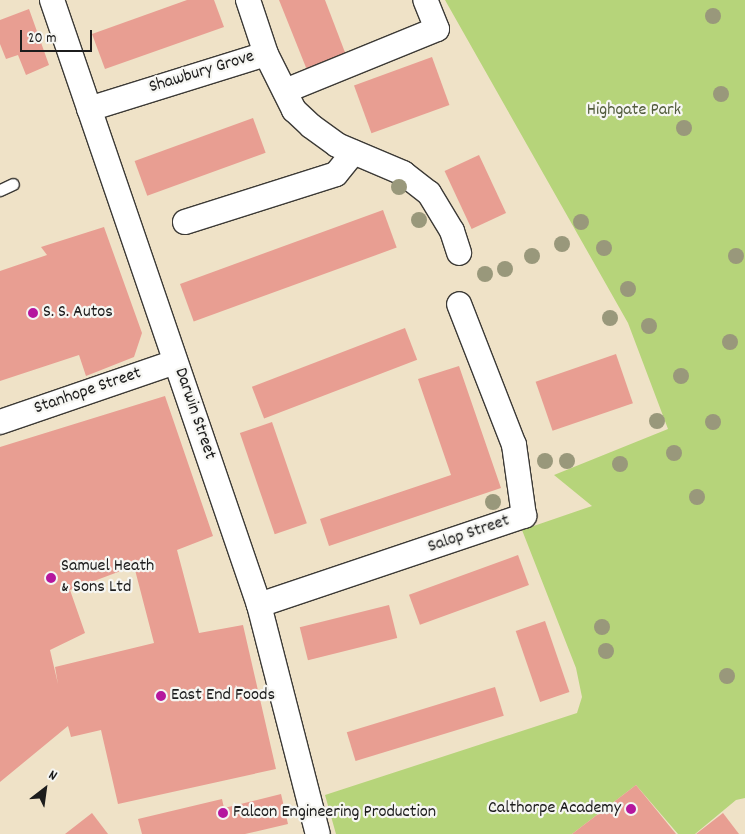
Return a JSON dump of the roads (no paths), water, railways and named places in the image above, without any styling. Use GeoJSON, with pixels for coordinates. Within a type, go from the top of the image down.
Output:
{"type":"FeatureCollection","features":[{"type":"Feature","properties":{"kind":"street","name":"Darwin Street"},"geometry":{"type":"LineString","coordinates":[[52,0],[259,605],[318,834]]}},
{"type":"Feature","properties":{"kind":"street"},"geometry":{"type":"LineString","coordinates":[[248,0],[266,54]]}},
{"type":"Feature","properties":{"kind":"street"},"geometry":{"type":"LineString","coordinates":[[285,91],[437,29],[425,0]]}},
{"type":"Feature","properties":{"kind":"street","name":"Shawbury Grove"},"geometry":{"type":"LineString","coordinates":[[89,109],[266,54],[294,110],[311,126],[354,152],[403,172],[429,193],[452,231],[459,253]]}},
{"type":"Feature","properties":{"kind":"street"},"geometry":{"type":"LineString","coordinates":[[185,222],[336,174],[354,152]]}},
{"type":"Feature","properties":{"kind":"street","name":"Salop Street"},"geometry":{"type":"LineString","coordinates":[[259,605],[524,516],[514,445],[459,304]]}},
{"type":"Feature","properties":{"kind":"street","name":"Stanhope Street"},"geometry":{"type":"LineString","coordinates":[[0,422],[176,362]]}},
{"type":"Feature","properties":{"kind":"lane"},"geometry":{"type":"LineString","coordinates":[[0,190],[13,184]]}},
{"type":"Feature","properties":{"kind":"place","name":"S. S. Autos"},"geometry":{"type":"Point","coordinates":[33,313]}},
{"type":"Feature","properties":{"kind":"place","name":"Samuel Heath & Sons Ltd"},"geometry":{"type":"Point","coordinates":[51,578]}},
{"type":"Feature","properties":{"kind":"place","name":"East End Foods"},"geometry":{"type":"Point","coordinates":[161,696]}},
{"type":"Feature","properties":{"kind":"place","name":"Calthorpe Academy"},"geometry":{"type":"Point","coordinates":[631,809]}},
{"type":"Feature","properties":{"kind":"place","name":"Falcon Engineering Production"},"geometry":{"type":"Point","coordinates":[223,813]}},
{"type":"Feature","properties":{"kind":"park label","name":"Highgate Park"},"geometry":{"type":"Point","coordinates":[634,111]}}]}
